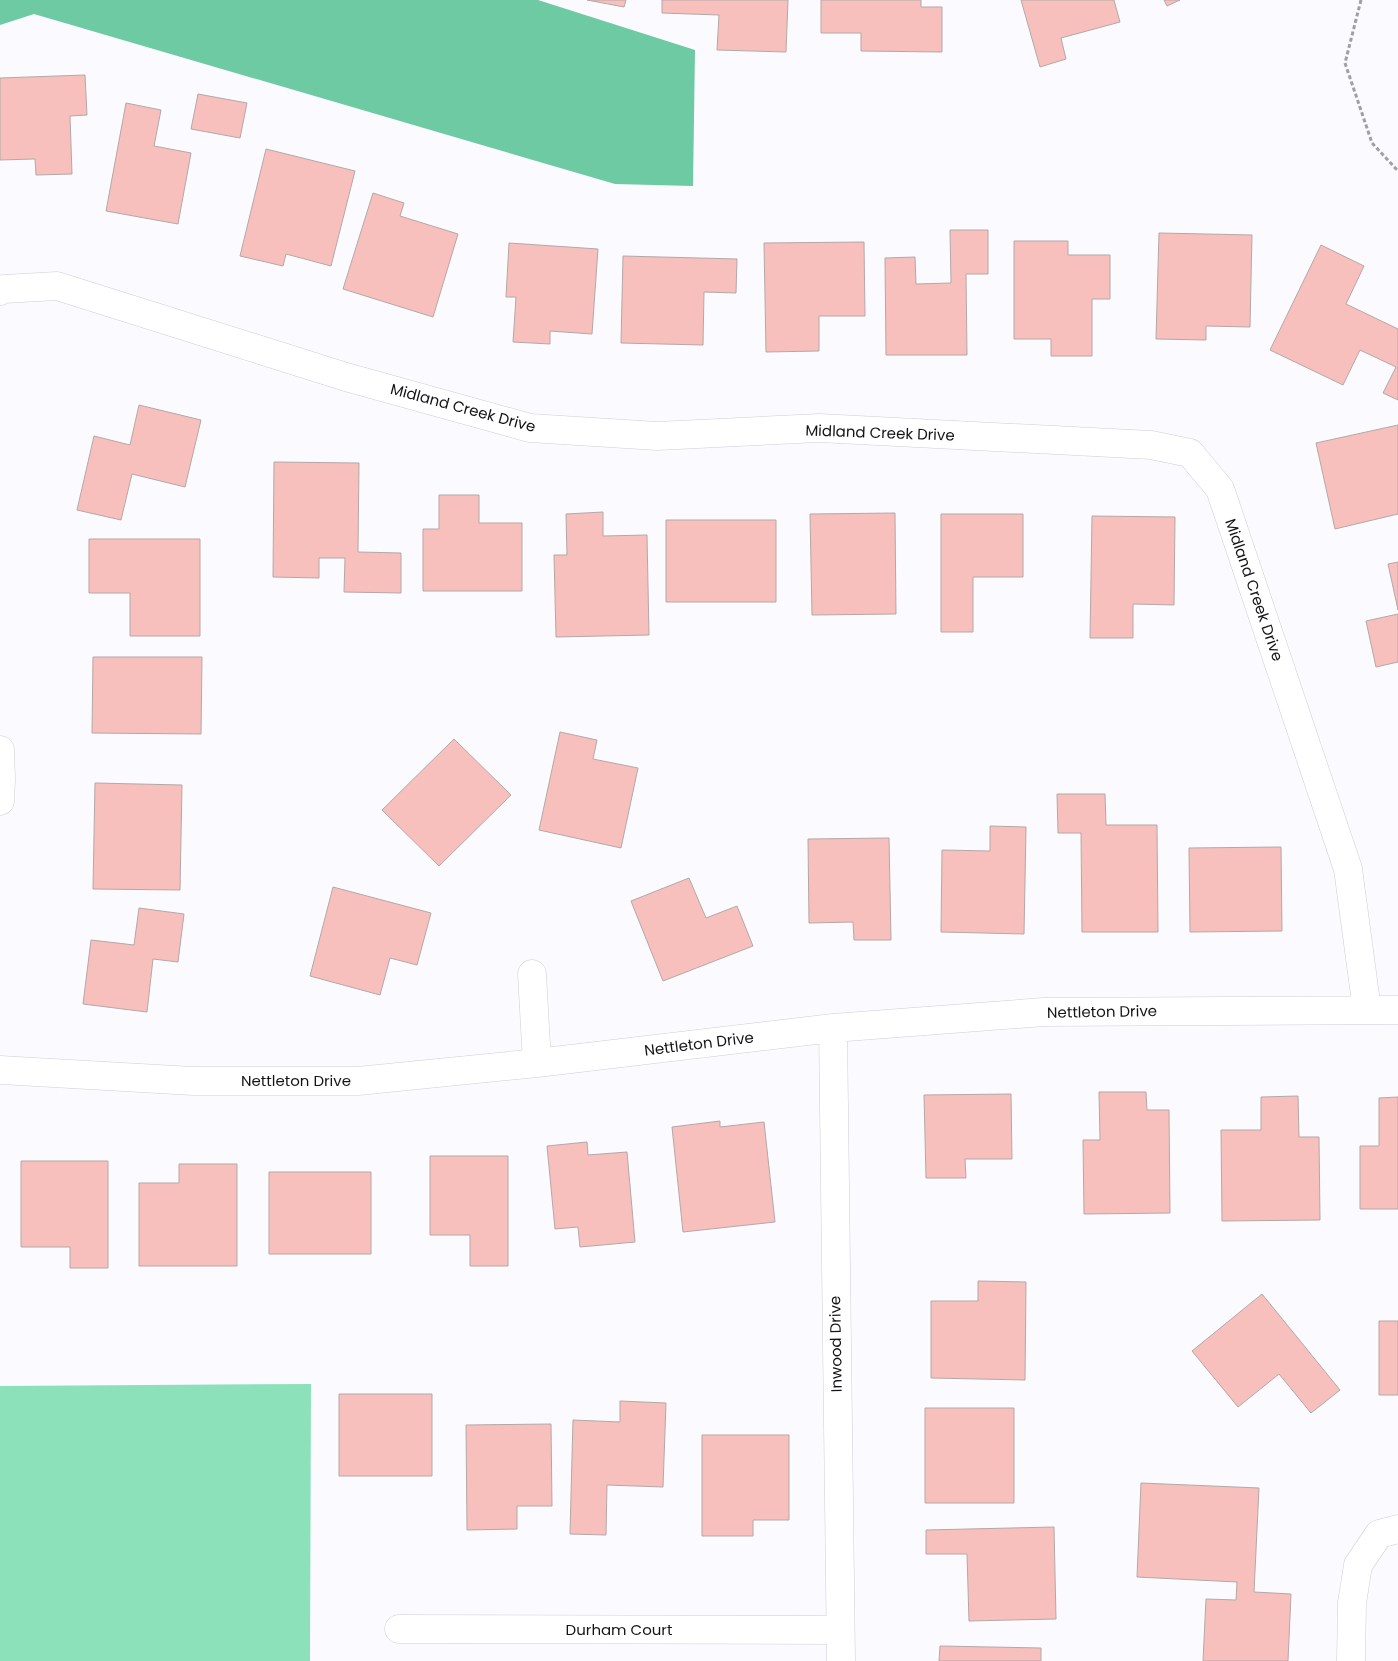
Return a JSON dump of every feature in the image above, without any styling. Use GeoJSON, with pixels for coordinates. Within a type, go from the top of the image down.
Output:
{"type":"FeatureCollection","features":[{"type":"Feature","properties":{"kind":"street","name":"Midland Creek Drive"},"geometry":{"type":"LineString","coordinates":[[0,291],[4,289],[57,286],[346,377],[530,428],[657,436],[819,428],[1151,445],[1190,453],[1220,489],[1348,869],[1367,1010]]}},
{"type":"Feature","properties":{"kind":"street"},"geometry":{"type":"LineString","coordinates":[[0,750],[0,801]]}},
{"type":"Feature","properties":{"kind":"street"},"geometry":{"type":"LineString","coordinates":[[532,974],[537,1063]]}},
{"type":"Feature","properties":{"kind":"street","name":"Nettleton Drive"},"geometry":{"type":"LineString","coordinates":[[0,1070],[193,1081],[358,1081],[537,1063],[833,1028],[1044,1012],[1398,1010]]}},
{"type":"Feature","properties":{"kind":"street","name":"Inwood Drive"},"geometry":{"type":"LineString","coordinates":[[833,1028],[841,1661]]}},
{"type":"Feature","properties":{"kind":"street"},"geometry":{"type":"LineString","coordinates":[[1351,1661],[1352,1603],[1358,1565],[1379,1534],[1398,1529]]}},
{"type":"Feature","properties":{"kind":"street","name":"Durham Court"},"geometry":{"type":"LineString","coordinates":[[399,1629],[840,1630]]}},
{"type":"Feature","properties":{"kind":"path"},"geometry":{"type":"LineString","coordinates":[[1362,0],[1346,63],[1372,143],[1398,171]]}},
{"type":"Feature","properties":{"kind":"green space"},"geometry":{"type":"Polygon","coordinates":[[[0,0],[538,0],[695,50],[693,186],[615,184],[34,14],[0,25],[0,0]]]}},
{"type":"Feature","properties":{"kind":"green space"},"geometry":{"type":"Polygon","coordinates":[[[311,1384],[310,1661],[0,1661],[0,1386],[311,1384]]]}},
{"type":"Feature","properties":{"kind":"building"},"geometry":{"type":"Polygon","coordinates":[[[587,0],[626,0],[624,7],[587,0]]]}},
{"type":"Feature","properties":{"kind":"building"},"geometry":{"type":"Polygon","coordinates":[[[662,0],[788,0],[786,52],[717,50],[719,15],[662,13],[662,0]]]}},
{"type":"Feature","properties":{"kind":"building"},"geometry":{"type":"Polygon","coordinates":[[[821,0],[921,0],[921,7],[942,7],[942,52],[861,51],[861,33],[821,33],[821,0]]]}},
{"type":"Feature","properties":{"kind":"building"},"geometry":{"type":"Polygon","coordinates":[[[1021,0],[1114,0],[1120,22],[1061,38],[1066,59],[1040,67],[1021,0]]]}},
{"type":"Feature","properties":{"kind":"building"},"geometry":{"type":"Polygon","coordinates":[[[1164,0],[1180,0],[1167,6],[1164,0]]]}},
{"type":"Feature","properties":{"kind":"building"},"geometry":{"type":"Polygon","coordinates":[[[85,75],[87,115],[70,116],[72,174],[36,175],[35,159],[0,160],[0,78],[85,75]]]}},
{"type":"Feature","properties":{"kind":"building"},"geometry":{"type":"Polygon","coordinates":[[[198,94],[247,103],[240,138],[191,129],[198,94]]]}},
{"type":"Feature","properties":{"kind":"building"},"geometry":{"type":"Polygon","coordinates":[[[126,103],[161,110],[154,146],[191,153],[178,224],[106,211],[126,103]]]}},
{"type":"Feature","properties":{"kind":"building"},"geometry":{"type":"Polygon","coordinates":[[[266,149],[355,171],[331,266],[286,254],[283,266],[240,256],[266,149]]]}},
{"type":"Feature","properties":{"kind":"building"},"geometry":{"type":"Polygon","coordinates":[[[373,193],[404,203],[400,216],[458,234],[433,317],[343,289],[373,193]]]}},
{"type":"Feature","properties":{"kind":"building"},"geometry":{"type":"Polygon","coordinates":[[[950,230],[988,230],[988,274],[966,274],[967,355],[886,355],[885,258],[915,257],[916,284],[951,283],[950,230]]]}},
{"type":"Feature","properties":{"kind":"building"},"geometry":{"type":"Polygon","coordinates":[[[1159,233],[1252,235],[1250,327],[1206,326],[1206,340],[1156,339],[1159,233]]]}},
{"type":"Feature","properties":{"kind":"building"},"geometry":{"type":"Polygon","coordinates":[[[1014,241],[1068,241],[1068,255],[1110,255],[1110,299],[1092,299],[1092,356],[1051,356],[1051,339],[1014,339],[1014,241]]]}},
{"type":"Feature","properties":{"kind":"building"},"geometry":{"type":"Polygon","coordinates":[[[864,242],[865,316],[819,316],[819,351],[766,352],[764,243],[864,242]]]}},
{"type":"Feature","properties":{"kind":"building"},"geometry":{"type":"Polygon","coordinates":[[[509,243],[598,249],[592,334],[550,331],[550,344],[513,342],[516,297],[506,297],[509,243]]]}},
{"type":"Feature","properties":{"kind":"building"},"geometry":{"type":"Polygon","coordinates":[[[1321,245],[1364,266],[1346,304],[1398,329],[1398,400],[1383,393],[1396,367],[1360,350],[1343,385],[1270,350],[1321,245]]]}},
{"type":"Feature","properties":{"kind":"building"},"geometry":{"type":"Polygon","coordinates":[[[623,256],[737,259],[736,293],[704,292],[703,345],[621,343],[623,256]]]}},
{"type":"Feature","properties":{"kind":"building"},"geometry":{"type":"Polygon","coordinates":[[[139,405],[201,420],[185,487],[132,474],[121,520],[77,510],[94,436],[130,445],[139,405]]]}},
{"type":"Feature","properties":{"kind":"building"},"geometry":{"type":"Polygon","coordinates":[[[1398,425],[1398,514],[1335,529],[1316,443],[1398,425]]]}},
{"type":"Feature","properties":{"kind":"building"},"geometry":{"type":"Polygon","coordinates":[[[274,462],[359,463],[358,552],[401,553],[401,593],[344,592],[345,558],[319,558],[319,578],[273,577],[274,462]]]}},
{"type":"Feature","properties":{"kind":"building"},"geometry":{"type":"Polygon","coordinates":[[[439,495],[479,495],[479,523],[522,523],[522,591],[423,591],[423,529],[439,529],[439,495]]]}},
{"type":"Feature","properties":{"kind":"building"},"geometry":{"type":"Polygon","coordinates":[[[603,512],[603,536],[647,535],[649,635],[556,637],[554,555],[567,555],[566,514],[603,512]]]}},
{"type":"Feature","properties":{"kind":"building"},"geometry":{"type":"Polygon","coordinates":[[[895,513],[896,614],[812,615],[810,514],[895,513]]]}},
{"type":"Feature","properties":{"kind":"building"},"geometry":{"type":"Polygon","coordinates":[[[941,514],[1023,514],[1023,577],[973,577],[973,632],[941,632],[941,514]]]}},
{"type":"Feature","properties":{"kind":"building"},"geometry":{"type":"Polygon","coordinates":[[[1092,516],[1175,517],[1174,605],[1133,604],[1133,638],[1090,638],[1092,516]]]}},
{"type":"Feature","properties":{"kind":"building"},"geometry":{"type":"Polygon","coordinates":[[[666,520],[776,520],[776,602],[666,602],[666,520]]]}},
{"type":"Feature","properties":{"kind":"building"},"geometry":{"type":"Polygon","coordinates":[[[89,539],[200,539],[200,636],[130,636],[130,593],[89,593],[89,539]]]}},
{"type":"Feature","properties":{"kind":"building"},"geometry":{"type":"Polygon","coordinates":[[[1398,562],[1398,610],[1388,564],[1398,562]]]}},
{"type":"Feature","properties":{"kind":"building"},"geometry":{"type":"Polygon","coordinates":[[[1398,614],[1398,662],[1376,667],[1366,621],[1398,614]]]}},
{"type":"Feature","properties":{"kind":"building"},"geometry":{"type":"Polygon","coordinates":[[[93,657],[202,657],[201,734],[92,733],[93,657]]]}},
{"type":"Feature","properties":{"kind":"building"},"geometry":{"type":"Polygon","coordinates":[[[560,732],[597,740],[593,759],[638,768],[621,848],[539,830],[560,732]]]}},
{"type":"Feature","properties":{"kind":"building"},"geometry":{"type":"Polygon","coordinates":[[[454,739],[511,795],[439,866],[382,810],[454,739]]]}},
{"type":"Feature","properties":{"kind":"building"},"geometry":{"type":"Polygon","coordinates":[[[95,783],[182,785],[180,890],[93,889],[95,783]]]}},
{"type":"Feature","properties":{"kind":"building"},"geometry":{"type":"Polygon","coordinates":[[[1057,794],[1105,794],[1106,825],[1157,825],[1158,932],[1082,932],[1081,833],[1058,833],[1057,794]]]}},
{"type":"Feature","properties":{"kind":"building"},"geometry":{"type":"Polygon","coordinates":[[[990,826],[1026,827],[1024,934],[941,932],[942,850],[990,851],[990,826]]]}},
{"type":"Feature","properties":{"kind":"building"},"geometry":{"type":"Polygon","coordinates":[[[889,838],[891,940],[854,940],[853,922],[809,923],[808,839],[889,838]]]}},
{"type":"Feature","properties":{"kind":"building"},"geometry":{"type":"Polygon","coordinates":[[[1281,847],[1282,931],[1190,932],[1189,848],[1281,847]]]}},
{"type":"Feature","properties":{"kind":"building"},"geometry":{"type":"Polygon","coordinates":[[[689,878],[706,918],[737,906],[753,946],[663,981],[631,901],[689,878]]]}},
{"type":"Feature","properties":{"kind":"building"},"geometry":{"type":"Polygon","coordinates":[[[333,887],[431,913],[417,965],[390,958],[380,995],[310,976],[333,887]]]}},
{"type":"Feature","properties":{"kind":"building"},"geometry":{"type":"Polygon","coordinates":[[[139,908],[184,914],[178,962],[153,959],[147,1012],[83,1004],[91,940],[134,945],[139,908]]]}},
{"type":"Feature","properties":{"kind":"building"},"geometry":{"type":"Polygon","coordinates":[[[1099,1092],[1146,1092],[1147,1110],[1169,1110],[1170,1213],[1084,1214],[1083,1140],[1100,1140],[1099,1092]]]}},
{"type":"Feature","properties":{"kind":"building"},"geometry":{"type":"Polygon","coordinates":[[[1011,1094],[1012,1159],[965,1159],[966,1178],[926,1178],[924,1095],[1011,1094]]]}},
{"type":"Feature","properties":{"kind":"building"},"geometry":{"type":"Polygon","coordinates":[[[1298,1096],[1299,1137],[1319,1137],[1320,1220],[1222,1221],[1221,1130],[1261,1130],[1261,1097],[1298,1096]]]}},
{"type":"Feature","properties":{"kind":"building"},"geometry":{"type":"Polygon","coordinates":[[[1398,1097],[1398,1209],[1360,1209],[1360,1146],[1379,1146],[1379,1098],[1398,1097]]]}},
{"type":"Feature","properties":{"kind":"building"},"geometry":{"type":"Polygon","coordinates":[[[720,1121],[720,1127],[764,1122],[775,1222],[683,1232],[672,1127],[720,1121]]]}},
{"type":"Feature","properties":{"kind":"building"},"geometry":{"type":"Polygon","coordinates":[[[587,1142],[588,1155],[627,1152],[635,1242],[580,1247],[578,1227],[555,1229],[547,1146],[587,1142]]]}},
{"type":"Feature","properties":{"kind":"building"},"geometry":{"type":"Polygon","coordinates":[[[430,1156],[508,1156],[508,1266],[470,1266],[470,1235],[430,1235],[430,1156]]]}},
{"type":"Feature","properties":{"kind":"building"},"geometry":{"type":"Polygon","coordinates":[[[21,1161],[108,1161],[108,1268],[70,1268],[70,1247],[21,1247],[21,1161]]]}},
{"type":"Feature","properties":{"kind":"building"},"geometry":{"type":"Polygon","coordinates":[[[179,1164],[237,1164],[237,1266],[139,1266],[139,1183],[179,1183],[179,1164]]]}},
{"type":"Feature","properties":{"kind":"building"},"geometry":{"type":"Polygon","coordinates":[[[269,1172],[371,1172],[371,1254],[269,1254],[269,1172]]]}},
{"type":"Feature","properties":{"kind":"building"},"geometry":{"type":"Polygon","coordinates":[[[978,1281],[1026,1282],[1025,1380],[931,1378],[931,1301],[978,1301],[978,1281]]]}},
{"type":"Feature","properties":{"kind":"building"},"geometry":{"type":"Polygon","coordinates":[[[1262,1294],[1340,1390],[1311,1413],[1279,1374],[1238,1407],[1192,1351],[1262,1294]]]}},
{"type":"Feature","properties":{"kind":"building"},"geometry":{"type":"Polygon","coordinates":[[[1379,1321],[1398,1321],[1398,1395],[1379,1395],[1379,1321]]]}},
{"type":"Feature","properties":{"kind":"building"},"geometry":{"type":"Polygon","coordinates":[[[339,1394],[432,1394],[432,1476],[339,1476],[339,1394]]]}},
{"type":"Feature","properties":{"kind":"building"},"geometry":{"type":"Polygon","coordinates":[[[620,1401],[666,1403],[663,1487],[607,1485],[606,1535],[570,1534],[573,1420],[620,1422],[620,1401]]]}},
{"type":"Feature","properties":{"kind":"building"},"geometry":{"type":"Polygon","coordinates":[[[925,1408],[1014,1408],[1014,1503],[925,1503],[925,1408]]]}},
{"type":"Feature","properties":{"kind":"building"},"geometry":{"type":"Polygon","coordinates":[[[551,1424],[552,1506],[517,1506],[517,1529],[467,1530],[466,1425],[551,1424]]]}},
{"type":"Feature","properties":{"kind":"building"},"geometry":{"type":"Polygon","coordinates":[[[702,1435],[789,1435],[789,1520],[753,1520],[753,1536],[702,1536],[702,1435]]]}},
{"type":"Feature","properties":{"kind":"building"},"geometry":{"type":"Polygon","coordinates":[[[1141,1483],[1259,1488],[1254,1592],[1291,1594],[1288,1661],[1203,1661],[1206,1599],[1236,1600],[1237,1582],[1137,1577],[1141,1483]]]}},
{"type":"Feature","properties":{"kind":"building"},"geometry":{"type":"Polygon","coordinates":[[[1054,1527],[1056,1619],[969,1621],[967,1554],[926,1554],[926,1530],[1054,1527]]]}},
{"type":"Feature","properties":{"kind":"building"},"geometry":{"type":"Polygon","coordinates":[[[940,1646],[1041,1648],[1041,1661],[939,1661],[940,1646]]]}}]}
